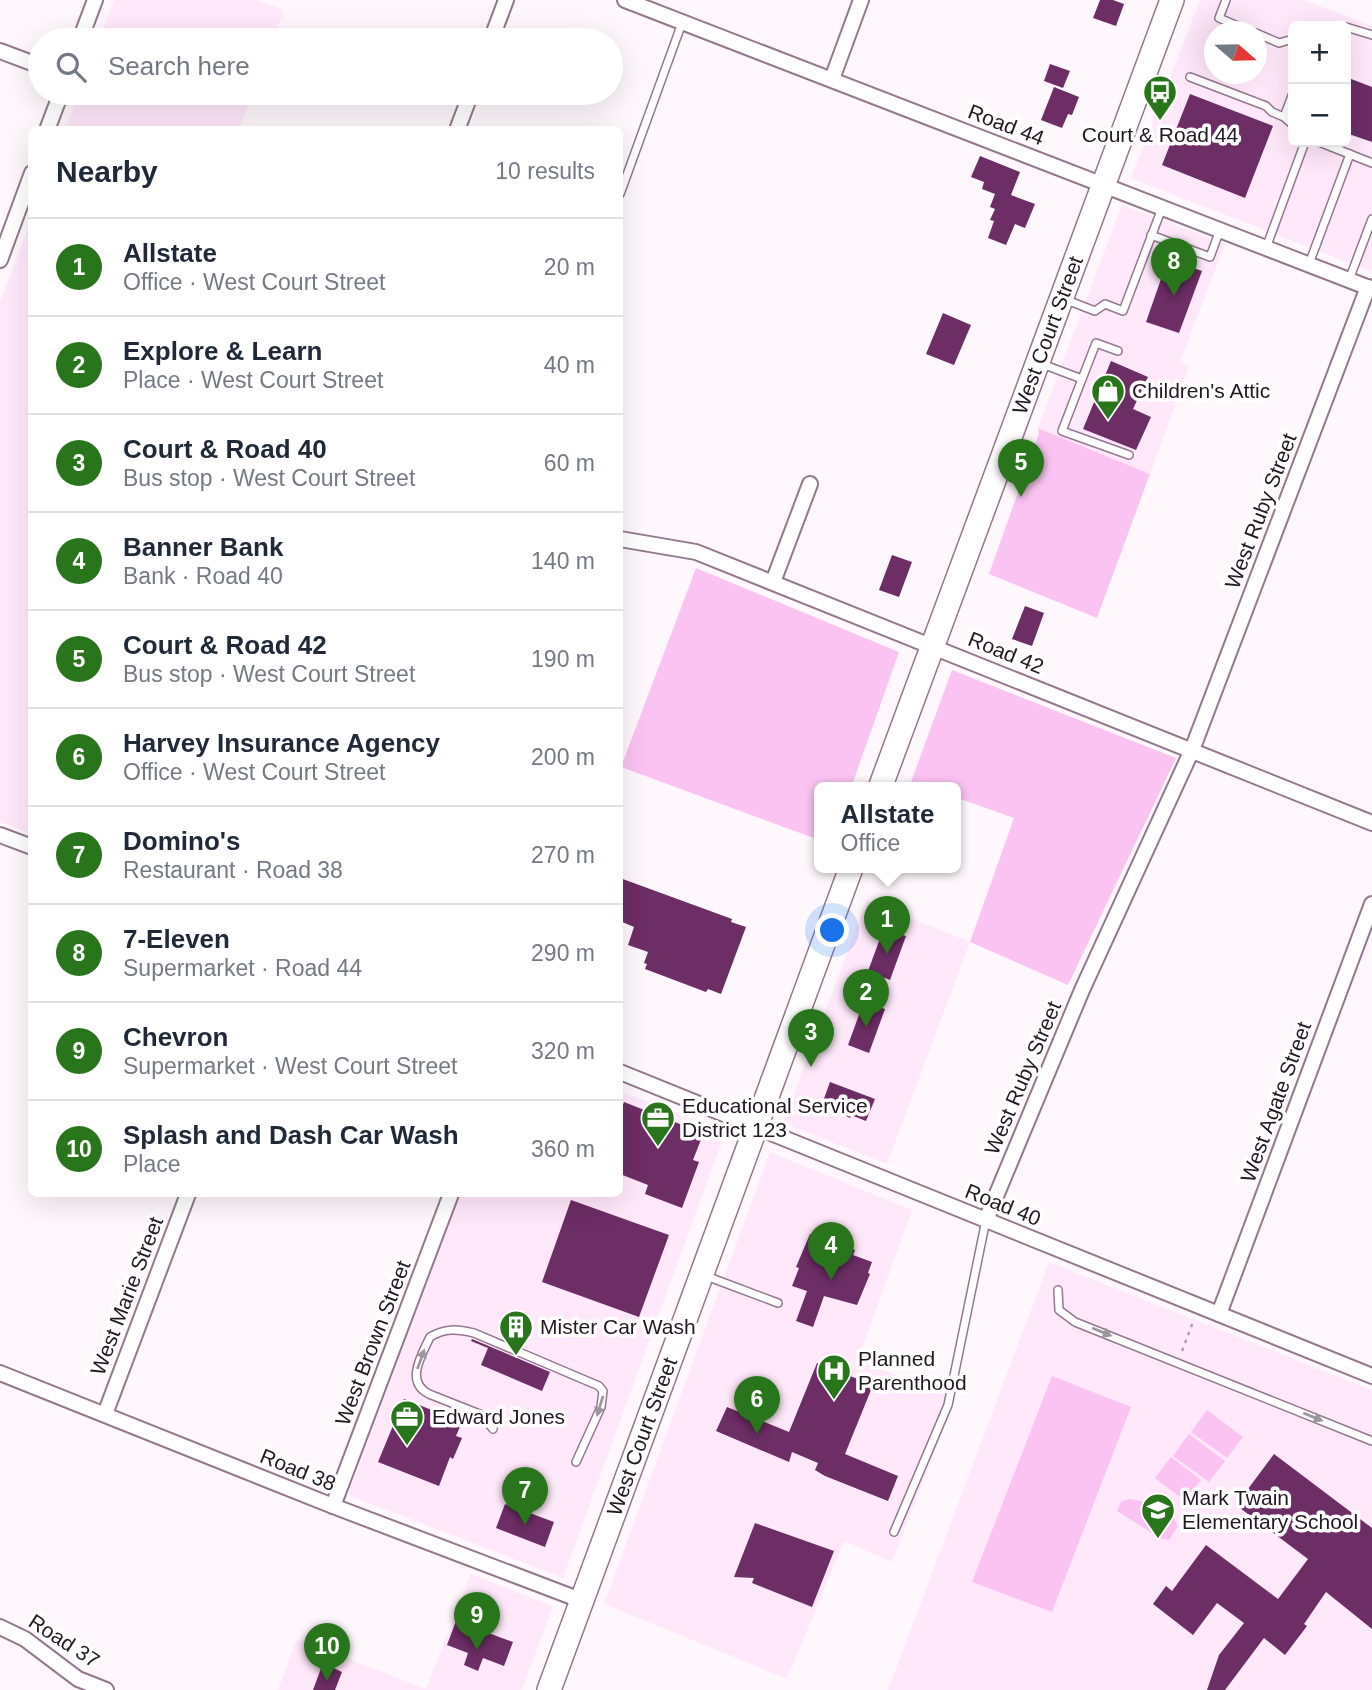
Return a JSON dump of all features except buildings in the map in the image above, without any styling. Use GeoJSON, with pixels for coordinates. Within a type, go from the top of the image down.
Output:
{"type":"FeatureCollection","features":[{"type":"Feature","properties":{"kind":"main road","name":"West Court Street"},"geometry":{"type":"LineString","coordinates":[[882,782],[1172,0]]}},
{"type":"Feature","properties":{"kind":"main road","name":"West Court Street"},"geometry":{"type":"LineString","coordinates":[[549,1690],[849,873]]}},
{"type":"Feature","properties":{"kind":"street"},"geometry":{"type":"LineString","coordinates":[[84,28],[94,0]]}},
{"type":"Feature","properties":{"kind":"street"},"geometry":{"type":"LineString","coordinates":[[496,28],[506,0]]}},
{"type":"Feature","properties":{"kind":"street"},"geometry":{"type":"LineString","coordinates":[[832,79],[861,0]]}},
{"type":"Feature","properties":{"kind":"street","name":"Road 44"},"geometry":{"type":"LineString","coordinates":[[628,1],[1370,288]]}},
{"type":"Feature","properties":{"kind":"street"},"geometry":{"type":"LineString","coordinates":[[0,51],[28,62]]}},
{"type":"Feature","properties":{"kind":"street"},"geometry":{"type":"LineString","coordinates":[[49,126],[56,105]]}},
{"type":"Feature","properties":{"kind":"street"},"geometry":{"type":"LineString","coordinates":[[459,126],[466,105]]}},
{"type":"Feature","properties":{"kind":"street"},"geometry":{"type":"LineString","coordinates":[[0,260],[28,184]]}},
{"type":"Feature","properties":{"kind":"street","name":"West Ruby Street"},"geometry":{"type":"LineString","coordinates":[[986,1220],[1082,990],[1192,750],[1370,288]]}},
{"type":"Feature","properties":{"kind":"street"},"geometry":{"type":"LineString","coordinates":[[773,582],[810,484]]}},
{"type":"Feature","properties":{"kind":"street","name":"Road 42"},"geometry":{"type":"LineString","coordinates":[[623,540],[696,552],[1372,823]]}},
{"type":"Feature","properties":{"kind":"street"},"geometry":{"type":"LineString","coordinates":[[0,835],[28,846]]}},
{"type":"Feature","properties":{"kind":"street","name":"West Agate Street"},"geometry":{"type":"LineString","coordinates":[[1219,1314],[1372,904]]}},
{"type":"Feature","properties":{"kind":"street","name":"Road 40"},"geometry":{"type":"LineString","coordinates":[[623,1073],[1372,1376]]}},
{"type":"Feature","properties":{"kind":"street","name":"West Marie Street"},"geometry":{"type":"LineString","coordinates":[[105,1414],[187,1197]]}},
{"type":"Feature","properties":{"kind":"street","name":"West Brown Street"},"geometry":{"type":"LineString","coordinates":[[333,1506],[450,1197]]}},
{"type":"Feature","properties":{"kind":"street","name":"Road 38"},"geometry":{"type":"LineString","coordinates":[[0,1373],[333,1506],[583,1601]]}},
{"type":"Feature","properties":{"kind":"street","name":"Road 37"},"geometry":{"type":"LineString","coordinates":[[0,1627],[25,1639],[78,1679],[106,1690]]}},
{"type":"Feature","properties":{"kind":"lane"},"geometry":{"type":"LineString","coordinates":[[1226,0],[1219,18],[1226,21]]}},
{"type":"Feature","properties":{"kind":"lane"},"geometry":{"type":"LineString","coordinates":[[623,186],[682,22]]}},
{"type":"Feature","properties":{"kind":"lane"},"geometry":{"type":"LineString","coordinates":[[1351,29],[1372,35]]}},
{"type":"Feature","properties":{"kind":"lane"},"geometry":{"type":"LineString","coordinates":[[1267,38],[1279,43],[1288,40]]}},
{"type":"Feature","properties":{"kind":"lane"},"geometry":{"type":"LineString","coordinates":[[1190,77],[1266,106],[1288,121]]}},
{"type":"Feature","properties":{"kind":"lane"},"geometry":{"type":"LineString","coordinates":[[1284,117],[1288,106]]}},
{"type":"Feature","properties":{"kind":"lane"},"geometry":{"type":"LineString","coordinates":[[1266,248],[1303,147]]}},
{"type":"Feature","properties":{"kind":"lane"},"geometry":{"type":"LineString","coordinates":[[1332,147],[1372,163]]}},
{"type":"Feature","properties":{"kind":"lane"},"geometry":{"type":"LineString","coordinates":[[1309,264],[1350,154]]}},
{"type":"Feature","properties":{"kind":"lane"},"geometry":{"type":"LineString","coordinates":[[1062,299],[1095,311],[1105,304],[1123,311],[1162,207]]}},
{"type":"Feature","properties":{"kind":"lane"},"geometry":{"type":"LineString","coordinates":[[1349,280],[1372,219]]}},
{"type":"Feature","properties":{"kind":"lane"},"geometry":{"type":"LineString","coordinates":[[1151,235],[1210,257],[1220,230]]}},
{"type":"Feature","properties":{"kind":"lane"},"geometry":{"type":"LineString","coordinates":[[1118,351],[1096,343],[1062,431],[1129,456]]}},
{"type":"Feature","properties":{"kind":"lane"},"geometry":{"type":"LineString","coordinates":[[1038,362],[1082,379]]}},
{"type":"Feature","properties":{"kind":"lane"},"geometry":{"type":"LineString","coordinates":[[894,1532],[948,1405],[986,1220]]}},
{"type":"Feature","properties":{"kind":"lane"},"geometry":{"type":"LineString","coordinates":[[702,1275],[778,1303]]}},
{"type":"Feature","properties":{"kind":"lane"},"geometry":{"type":"LineString","coordinates":[[1058,1290],[1059,1310],[1067,1317],[1372,1441]]}},
{"type":"Feature","properties":{"kind":"lane"},"geometry":{"type":"LineString","coordinates":[[493,1429],[482,1415],[429,1394],[416,1384],[416,1372],[425,1347],[430,1337],[436,1333],[456,1329],[474,1333],[599,1386],[603,1391],[601,1407],[576,1462]]}},
{"type":"Feature","properties":{"kind":"path"},"geometry":{"type":"LineString","coordinates":[[1177,1363],[1194,1322]]}},
{"type":"Feature","properties":{"kind":"shaded area"},"geometry":{"type":"Polygon","coordinates":[[[114,0],[258,0],[284,10],[277,28],[104,28],[114,0]]]}},
{"type":"Feature","properties":{"kind":"shaded area"},"geometry":{"type":"Polygon","coordinates":[[[1200,0],[1304,0],[1372,26],[1372,272],[1131,178],[1200,0]]]}},
{"type":"Feature","properties":{"kind":"shaded area"},"geometry":{"type":"Polygon","coordinates":[[[74,105],[248,105],[240,126],[66,126],[74,105]]]}},
{"type":"Feature","properties":{"kind":"shaded area"},"geometry":{"type":"Polygon","coordinates":[[[1122,205],[1225,244],[1180,362],[1189,366],[1150,474],[1038,428],[1122,205]]]}},
{"type":"Feature","properties":{"kind":"shaded area"},"geometry":{"type":"Polygon","coordinates":[[[28,227],[28,832],[0,822],[0,303],[28,227]]]}},
{"type":"Feature","properties":{"kind":"shaded area"},"geometry":{"type":"Polygon","coordinates":[[[1038,428],[1150,474],[1097,618],[989,574],[1039,433],[1038,428]]]}},
{"type":"Feature","properties":{"kind":"shaded area"},"geometry":{"type":"Polygon","coordinates":[[[696,568],[899,652],[853,782],[814,782],[814,838],[623,768],[696,568]]]}},
{"type":"Feature","properties":{"kind":"shaded area"},"geometry":{"type":"Polygon","coordinates":[[[952,670],[1176,758],[1068,985],[970,942],[1014,818],[961,799],[961,782],[911,782],[952,670]]]}},
{"type":"Feature","properties":{"kind":"shaded area"},"geometry":{"type":"Polygon","coordinates":[[[867,900],[970,942],[887,1164],[783,1123],[867,900]]]}},
{"type":"Feature","properties":{"kind":"shaded area"},"geometry":{"type":"Polygon","coordinates":[[[623,1092],[725,1133],[563,1578],[348,1495],[460,1197],[623,1197],[623,1092]]]}},
{"type":"Feature","properties":{"kind":"shaded area"},"geometry":{"type":"Polygon","coordinates":[[[770,1152],[912,1210],[858,1360],[955,1399],[892,1562],[844,1541],[787,1679],[604,1604],[770,1152]]]}},
{"type":"Feature","properties":{"kind":"shaded area","name":"Mark Twain Elementary School"},"geometry":{"type":"Polygon","coordinates":[[[1049,1262],[1372,1390],[1372,1690],[888,1690],[1049,1262]]]}},
{"type":"Feature","properties":{"kind":"shaded area"},"geometry":{"type":"Polygon","coordinates":[[[1052,1376],[1131,1407],[1052,1612],[972,1582],[1052,1376]]]}},
{"type":"Feature","properties":{"kind":"shaded area"},"geometry":{"type":"Polygon","coordinates":[[[1207,1410],[1243,1437],[1227,1458],[1191,1432],[1207,1410]]]}},
{"type":"Feature","properties":{"kind":"shaded area"},"geometry":{"type":"Polygon","coordinates":[[[1189,1434],[1225,1461],[1209,1482],[1173,1456],[1189,1434]]]}},
{"type":"Feature","properties":{"kind":"shaded area"},"geometry":{"type":"Polygon","coordinates":[[[1171,1457],[1201,1480],[1185,1501],[1155,1478],[1171,1457]]]}},
{"type":"Feature","properties":{"kind":"shaded area"},"geometry":{"type":"Polygon","coordinates":[[[1129,1499],[1150,1504],[1169,1514],[1178,1526],[1169,1540],[1160,1538],[1117,1511],[1121,1502],[1129,1499]]]}},
{"type":"Feature","properties":{"kind":"shaded area"},"geometry":{"type":"Polygon","coordinates":[[[471,1574],[553,1606],[522,1690],[278,1690],[297,1639],[426,1689],[471,1574]]]}},
{"type":"Feature","properties":{"kind":"place","name":"Court & Road 44"},"geometry":{"type":"Point","coordinates":[1160,122]}},
{"type":"Feature","properties":{"kind":"place","name":"7-Eleven"},"geometry":{"type":"Point","coordinates":[1174,296]}},
{"type":"Feature","properties":{"kind":"place","name":"Children's Attic"},"geometry":{"type":"Point","coordinates":[1108,421]}},
{"type":"Feature","properties":{"kind":"place","name":"Court & Road 42"},"geometry":{"type":"Point","coordinates":[1021,497]}},
{"type":"Feature","properties":{"kind":"place","name":"Allstate"},"geometry":{"type":"Point","coordinates":[887,954]}},
{"type":"Feature","properties":{"kind":"place","name":"Explore & Learn"},"geometry":{"type":"Point","coordinates":[866,1027]}},
{"type":"Feature","properties":{"kind":"place","name":"Court & Road 40"},"geometry":{"type":"Point","coordinates":[811,1067]}},
{"type":"Feature","properties":{"kind":"place","name":"Educational Service District 123"},"geometry":{"type":"Point","coordinates":[658,1148]}},
{"type":"Feature","properties":{"kind":"place","name":"Banner Bank"},"geometry":{"type":"Point","coordinates":[831,1280]}},
{"type":"Feature","properties":{"kind":"place","name":"Mister Car Wash"},"geometry":{"type":"Point","coordinates":[516,1357]}},
{"type":"Feature","properties":{"kind":"place","name":"Planned Parenthood"},"geometry":{"type":"Point","coordinates":[834,1401]}},
{"type":"Feature","properties":{"kind":"place","name":"Harvey Insurance Agency"},"geometry":{"type":"Point","coordinates":[757,1434]}},
{"type":"Feature","properties":{"kind":"place","name":"Edward Jones"},"geometry":{"type":"Point","coordinates":[407,1447]}},
{"type":"Feature","properties":{"kind":"place","name":"Domino's"},"geometry":{"type":"Point","coordinates":[525,1525]}},
{"type":"Feature","properties":{"kind":"place","name":"Mark Twain Elementary School"},"geometry":{"type":"Point","coordinates":[1158,1540]}},
{"type":"Feature","properties":{"kind":"place","name":"Chevron"},"geometry":{"type":"Point","coordinates":[477,1650]}},
{"type":"Feature","properties":{"kind":"place","name":"Splash and Dash Car Wash"},"geometry":{"type":"Point","coordinates":[327,1681]}}]}
